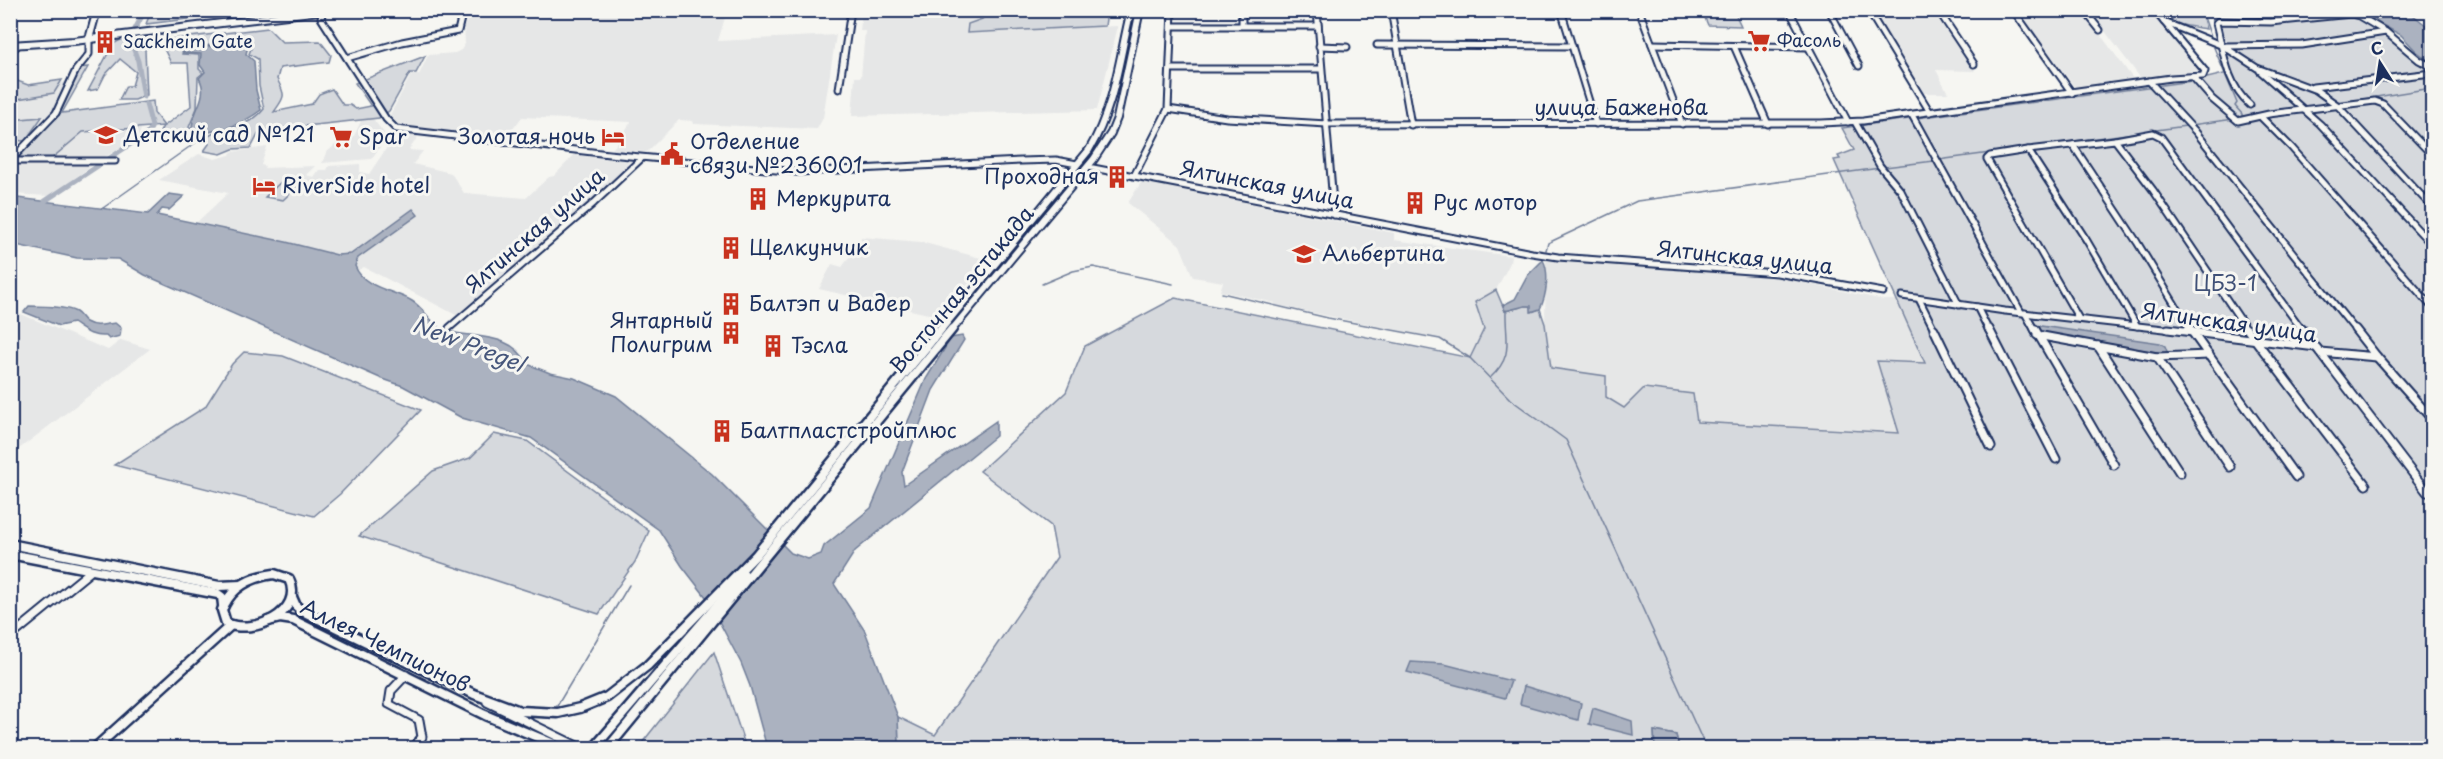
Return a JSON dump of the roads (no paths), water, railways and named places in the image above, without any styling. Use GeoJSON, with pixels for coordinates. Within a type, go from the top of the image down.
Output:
{"type":"FeatureCollection","features":[{"type":"Feature","properties":{"kind":"main road"},"geometry":{"type":"LineString","coordinates":[[89,37],[97,10]]}},
{"type":"Feature","properties":{"kind":"main road"},"geometry":{"type":"LineString","coordinates":[[134,32],[298,10]]}},
{"type":"Feature","properties":{"kind":"main road"},"geometry":{"type":"LineString","coordinates":[[13,44],[328,10]]}},
{"type":"Feature","properties":{"kind":"main road","name":"Восточная эстакада"},"geometry":{"type":"LineString","coordinates":[[756,555],[1077,164],[1101,130],[1112,104],[1131,10]]}},
{"type":"Feature","properties":{"kind":"main road","name":"Восточная эстакада"},"geometry":{"type":"LineString","coordinates":[[608,748],[866,436],[912,376],[1088,167],[1107,139],[1117,118],[1140,10]]}},
{"type":"Feature","properties":{"kind":"main road","name":"Ялтинская улица"},"geometry":{"type":"LineString","coordinates":[[1077,164],[1088,167]]}},
{"type":"Feature","properties":{"kind":"main road","name":"Аллея Чемпионов"},"geometry":{"type":"LineString","coordinates":[[10,544],[219,586],[241,585]]}},
{"type":"Feature","properties":{"kind":"main road"},"geometry":{"type":"LineString","coordinates":[[10,554],[218,594],[222,597],[223,620],[230,626],[95,748]]}},
{"type":"Feature","properties":{"kind":"main road"},"geometry":{"type":"LineString","coordinates":[[594,748],[716,608],[746,572],[756,555]]}},
{"type":"Feature","properties":{"kind":"main road","name":"Аллея Чемпионов"},"geometry":{"type":"LineString","coordinates":[[223,605],[230,594],[241,585],[261,575],[280,574],[292,582],[293,602],[302,611],[474,694],[530,713],[572,711],[607,697],[631,680],[756,555]]}},
{"type":"Feature","properties":{"kind":"main road","name":"Аллея Чемпионов"},"geometry":{"type":"LineString","coordinates":[[268,621],[281,612],[292,597]]}},
{"type":"Feature","properties":{"kind":"main road","name":"Аллея Чемпионов"},"geometry":{"type":"LineString","coordinates":[[230,626],[247,628],[280,618],[293,620],[485,715],[563,748]]}},
{"type":"Feature","properties":{"kind":"street"},"geometry":{"type":"LineString","coordinates":[[347,58],[402,42],[458,32],[463,10]]}},
{"type":"Feature","properties":{"kind":"street"},"geometry":{"type":"LineString","coordinates":[[839,89],[851,10]]}},
{"type":"Feature","properties":{"kind":"street"},"geometry":{"type":"LineString","coordinates":[[1134,176],[1168,109],[1172,10]]}},
{"type":"Feature","properties":{"kind":"street"},"geometry":{"type":"LineString","coordinates":[[1242,10],[1242,26]]}},
{"type":"Feature","properties":{"kind":"street"},"geometry":{"type":"LineString","coordinates":[[1317,10],[1334,215]]}},
{"type":"Feature","properties":{"kind":"street"},"geometry":{"type":"LineString","coordinates":[[1391,10],[1411,125]]}},
{"type":"Feature","properties":{"kind":"street"},"geometry":{"type":"LineString","coordinates":[[1561,10],[1596,124]]}},
{"type":"Feature","properties":{"kind":"street"},"geometry":{"type":"LineString","coordinates":[[1639,10],[1682,124]]}},
{"type":"Feature","properties":{"kind":"street"},"geometry":{"type":"LineString","coordinates":[[1789,10],[1848,122]]}},
{"type":"Feature","properties":{"kind":"street"},"geometry":{"type":"LineString","coordinates":[[1828,10],[1859,66]]}},
{"type":"Feature","properties":{"kind":"street"},"geometry":{"type":"LineString","coordinates":[[1868,10],[1930,112]]}},
{"type":"Feature","properties":{"kind":"street"},"geometry":{"type":"LineString","coordinates":[[1938,10],[1974,64]]}},
{"type":"Feature","properties":{"kind":"street"},"geometry":{"type":"LineString","coordinates":[[2013,10],[2072,93]]}},
{"type":"Feature","properties":{"kind":"street"},"geometry":{"type":"LineString","coordinates":[[2084,10],[2100,30]]}},
{"type":"Feature","properties":{"kind":"street"},"geometry":{"type":"LineString","coordinates":[[2154,10],[2205,71],[2203,76],[2193,77]]}},
{"type":"Feature","properties":{"kind":"street","name":"Ялтинская улица"},"geometry":{"type":"LineString","coordinates":[[322,11],[321,18],[386,119],[396,129],[642,158],[797,172],[1021,161],[1056,160],[1077,164]]}},
{"type":"Feature","properties":{"kind":"street"},"geometry":{"type":"LineString","coordinates":[[2250,105],[2245,103],[2237,90],[2223,56],[2223,46],[2216,23],[2218,21],[2271,22],[2340,14],[2359,16],[2396,38],[2433,67]]}},
{"type":"Feature","properties":{"kind":"street"},"geometry":{"type":"LineString","coordinates":[[2163,22],[2223,46],[2257,68],[2320,124],[2433,245]]}},
{"type":"Feature","properties":{"kind":"street"},"geometry":{"type":"LineString","coordinates":[[1172,26],[1318,26]]}},
{"type":"Feature","properties":{"kind":"street"},"geometry":{"type":"LineString","coordinates":[[2223,46],[2257,48],[2302,45],[2386,32]]}},
{"type":"Feature","properties":{"kind":"street"},"geometry":{"type":"LineString","coordinates":[[11,161],[56,113],[76,70],[89,54],[89,37]]}},
{"type":"Feature","properties":{"kind":"street"},"geometry":{"type":"LineString","coordinates":[[10,52],[13,44]]}},
{"type":"Feature","properties":{"kind":"street"},"geometry":{"type":"LineString","coordinates":[[1652,44],[1808,47]]}},
{"type":"Feature","properties":{"kind":"street"},"geometry":{"type":"LineString","coordinates":[[1377,45],[1572,46]]}},
{"type":"Feature","properties":{"kind":"street"},"geometry":{"type":"LineString","coordinates":[[1734,45],[1768,124]]}},
{"type":"Feature","properties":{"kind":"street"},"geometry":{"type":"LineString","coordinates":[[1319,46],[1347,47]]}},
{"type":"Feature","properties":{"kind":"street"},"geometry":{"type":"LineString","coordinates":[[2257,68],[2309,87],[2337,105],[2433,207]]}},
{"type":"Feature","properties":{"kind":"street"},"geometry":{"type":"LineString","coordinates":[[1171,69],[1321,69]]}},
{"type":"Feature","properties":{"kind":"street"},"geometry":{"type":"LineString","coordinates":[[2309,87],[2433,73]]}},
{"type":"Feature","properties":{"kind":"street"},"geometry":{"type":"LineString","coordinates":[[2193,77],[2235,120],[2262,118],[2269,114],[2364,101],[2383,104],[2433,155]]}},
{"type":"Feature","properties":{"kind":"street","name":"улица Баженова"},"geometry":{"type":"LineString","coordinates":[[1168,109],[1227,118],[1327,124],[1855,122],[2149,81],[2193,77]]}},
{"type":"Feature","properties":{"kind":"street"},"geometry":{"type":"LineString","coordinates":[[2149,81],[2195,131],[2375,357],[2432,420]]}},
{"type":"Feature","properties":{"kind":"street"},"geometry":{"type":"LineString","coordinates":[[1912,115],[2023,312],[2114,465]]}},
{"type":"Feature","properties":{"kind":"street"},"geometry":{"type":"LineString","coordinates":[[2262,118],[2291,147],[2433,307]]}},
{"type":"Feature","properties":{"kind":"street"},"geometry":{"type":"LineString","coordinates":[[1855,122],[1882,168],[1901,192],[1959,305]]}},
{"type":"Feature","properties":{"kind":"street"},"geometry":{"type":"LineString","coordinates":[[2079,319],[1987,159],[1994,155],[2153,133],[2161,138],[2427,492]]}},
{"type":"Feature","properties":{"kind":"street"},"geometry":{"type":"LineString","coordinates":[[2115,140],[2153,190],[2253,339],[2366,485]]}},
{"type":"Feature","properties":{"kind":"street"},"geometry":{"type":"LineString","coordinates":[[2073,145],[2137,242],[2192,332],[2296,477]]}},
{"type":"Feature","properties":{"kind":"street"},"geometry":{"type":"LineString","coordinates":[[2028,150],[2087,241],[2137,326]]}},
{"type":"Feature","properties":{"kind":"street","name":"Ялтинская улица"},"geometry":{"type":"LineString","coordinates":[[450,328],[594,203],[642,158]]}},
{"type":"Feature","properties":{"kind":"street"},"geometry":{"type":"LineString","coordinates":[[11,161],[115,161]]}},
{"type":"Feature","properties":{"kind":"street","name":"Ялтинская улица"},"geometry":{"type":"LineString","coordinates":[[1088,167],[1558,257],[1777,273],[1882,292]]}},
{"type":"Feature","properties":{"kind":"street","name":"Ялтинская улица"},"geometry":{"type":"LineString","coordinates":[[1902,296],[1959,305],[2253,339],[2317,348],[2320,352],[2375,357]]}},
{"type":"Feature","properties":{"kind":"street"},"geometry":{"type":"LineString","coordinates":[[1919,299],[1991,447]]}},
{"type":"Feature","properties":{"kind":"street"},"geometry":{"type":"LineString","coordinates":[[1977,307],[2056,459]]}},
{"type":"Feature","properties":{"kind":"street"},"geometry":{"type":"LineString","coordinates":[[2037,335],[2157,357],[2209,355]]}},
{"type":"Feature","properties":{"kind":"street"},"geometry":{"type":"LineString","coordinates":[[2098,346],[2180,473]]}},
{"type":"Feature","properties":{"kind":"street"},"geometry":{"type":"LineString","coordinates":[[2157,357],[2230,467]]}},
{"type":"Feature","properties":{"kind":"street"},"geometry":{"type":"LineString","coordinates":[[10,636],[92,570]]}},
{"type":"Feature","properties":{"kind":"street"},"geometry":{"type":"LineString","coordinates":[[406,675],[391,691],[389,704],[418,720],[422,737],[413,748]]}},
{"type":"Feature","properties":{"kind":"street"},"geometry":{"type":"LineString","coordinates":[[474,694],[500,710],[581,748]]}},
{"type":"Feature","properties":{"kind":"water"},"geometry":{"type":"Polygon","coordinates":[[[2283,11],[2408,11],[2432,30],[2432,63],[2416,51],[2401,35],[2361,13],[2268,22],[2244,20],[2283,11]]]}},
{"type":"Feature","properties":{"kind":"water"},"geometry":{"type":"Polygon","coordinates":[[[243,42],[248,46],[246,54],[254,61],[256,90],[261,110],[246,120],[219,130],[201,132],[192,130],[202,91],[199,78],[205,72],[200,65],[201,54],[183,53],[184,50],[243,42]]]}},
{"type":"Feature","properties":{"kind":"water","name":"New Pregel"},"geometry":{"type":"Polygon","coordinates":[[[169,194],[184,196],[169,210],[162,209],[157,215],[337,255],[351,254],[413,209],[418,215],[358,258],[355,266],[365,280],[412,301],[442,329],[492,338],[512,346],[527,364],[550,373],[574,378],[616,396],[712,474],[791,553],[808,559],[821,554],[824,546],[871,508],[926,379],[951,338],[962,336],[964,340],[933,390],[902,472],[904,485],[996,421],[996,436],[855,551],[834,584],[865,631],[898,717],[899,748],[767,748],[750,686],[741,663],[706,597],[682,566],[659,530],[531,438],[462,418],[403,386],[145,275],[118,259],[77,258],[11,244],[10,197],[148,214],[169,194]]]}},
{"type":"Feature","properties":{"kind":"water"},"geometry":{"type":"Polygon","coordinates":[[[1543,260],[1546,285],[1540,309],[1531,312],[1531,306],[1525,306],[1505,311],[1503,305],[1515,299],[1528,275],[1543,260]]]}},
{"type":"Feature","properties":{"kind":"water"},"geometry":{"type":"Polygon","coordinates":[[[29,306],[72,310],[93,325],[115,323],[121,328],[120,336],[109,339],[106,336],[85,331],[73,323],[59,326],[24,312],[29,306]]]}},
{"type":"Feature","properties":{"kind":"water"},"geometry":{"type":"Polygon","coordinates":[[[2041,326],[2160,343],[2165,346],[2168,354],[2041,332],[2038,328],[2041,326]]]}},
{"type":"Feature","properties":{"kind":"water"},"geometry":{"type":"Polygon","coordinates":[[[1411,662],[1444,664],[1511,681],[1505,698],[1407,672],[1411,662]]]}},
{"type":"Feature","properties":{"kind":"water"},"geometry":{"type":"Polygon","coordinates":[[[1524,686],[1581,703],[1578,720],[1520,704],[1524,686]]]}},
{"type":"Feature","properties":{"kind":"water"},"geometry":{"type":"Polygon","coordinates":[[[1593,708],[1632,721],[1633,735],[1589,724],[1593,708]]]}},
{"type":"Feature","properties":{"kind":"water"},"geometry":{"type":"Polygon","coordinates":[[[1654,731],[1676,735],[1679,748],[1655,748],[1654,731]]]}},
{"type":"Feature","properties":{"kind":"waterway"},"geometry":{"type":"LineString","coordinates":[[144,97],[138,61],[130,39],[145,10]]}},
{"type":"Feature","properties":{"kind":"waterway"},"geometry":{"type":"LineString","coordinates":[[2207,10],[2204,17],[2212,40]]}},
{"type":"Feature","properties":{"kind":"waterway"},"geometry":{"type":"LineString","coordinates":[[2213,45],[2237,103],[2235,106],[2242,114],[2242,118]]}},
{"type":"Feature","properties":{"kind":"waterway"},"geometry":{"type":"LineString","coordinates":[[2345,102],[2432,88]]}},
{"type":"Feature","properties":{"kind":"waterway"},"geometry":{"type":"LineString","coordinates":[[45,201],[149,132],[152,126],[146,104]]}},
{"type":"Feature","properties":{"kind":"waterway"},"geometry":{"type":"LineString","coordinates":[[2191,125],[2234,119]]}},
{"type":"Feature","properties":{"kind":"waterway"},"geometry":{"type":"LineString","coordinates":[[2030,147],[2186,126]]}},
{"type":"Feature","properties":{"kind":"waterway"},"geometry":{"type":"LineString","coordinates":[[103,208],[202,138],[205,131]]}},
{"type":"Feature","properties":{"kind":"waterway"},"geometry":{"type":"LineString","coordinates":[[1938,160],[2020,149]]}},
{"type":"Feature","properties":{"kind":"waterway"},"geometry":{"type":"LineString","coordinates":[[1885,167],[1934,161]]}},
{"type":"Feature","properties":{"kind":"waterway"},"geometry":{"type":"LineString","coordinates":[[1546,250],[1548,243],[1637,201],[1880,168]]}},
{"type":"Feature","properties":{"kind":"waterway"},"geometry":{"type":"LineString","coordinates":[[1042,284],[1073,271],[1093,267],[1173,284]]}},
{"type":"Feature","properties":{"kind":"waterway"},"geometry":{"type":"LineString","coordinates":[[1222,293],[1328,318],[1440,339],[1470,358],[1510,399],[1566,440],[1706,748]]}},
{"type":"Feature","properties":{"kind":"waterway"},"geometry":{"type":"LineString","coordinates":[[1490,378],[1498,370],[1506,354],[1506,310]]}},
{"type":"Feature","properties":{"kind":"waterway"},"geometry":{"type":"LineString","coordinates":[[557,706],[629,585]]}},
{"type":"Feature","properties":{"kind":"place","name":"Фасоль"},"geometry":{"type":"Point","coordinates":[1759,41]}},
{"type":"Feature","properties":{"kind":"place","name":"Sackheim Gate"},"geometry":{"type":"Point","coordinates":[105,42]}},
{"type":"Feature","properties":{"kind":"place","name":"Детский сад №121"},"geometry":{"type":"Point","coordinates":[106,135]}},
{"type":"Feature","properties":{"kind":"place","name":"Spar"},"geometry":{"type":"Point","coordinates":[341,137]}},
{"type":"Feature","properties":{"kind":"place","name":"Золотая ночь"},"geometry":{"type":"Point","coordinates":[613,137]}},
{"type":"Feature","properties":{"kind":"place","name":"Отделение связи №236001"},"geometry":{"type":"Point","coordinates":[672,154]}},
{"type":"Feature","properties":{"kind":"place","name":"Проходная"},"geometry":{"type":"Point","coordinates":[1117,177]}},
{"type":"Feature","properties":{"kind":"place","name":"RiverSide hotel"},"geometry":{"type":"Point","coordinates":[264,186]}},
{"type":"Feature","properties":{"kind":"place","name":"Меркурита"},"geometry":{"type":"Point","coordinates":[758,199]}},
{"type":"Feature","properties":{"kind":"place","name":"Рус мотор"},"geometry":{"type":"Point","coordinates":[1415,203]}},
{"type":"Feature","properties":{"kind":"place","name":"Щелкунчик"},"geometry":{"type":"Point","coordinates":[731,248]}},
{"type":"Feature","properties":{"kind":"place","name":"Альбертина"},"geometry":{"type":"Point","coordinates":[1304,254]}},
{"type":"Feature","properties":{"kind":"place","name":"Балтэп и Вадер"},"geometry":{"type":"Point","coordinates":[731,304]}},
{"type":"Feature","properties":{"kind":"place","name":"Янтарный Полигрим"},"geometry":{"type":"Point","coordinates":[731,333]}},
{"type":"Feature","properties":{"kind":"place","name":"Тэсла"},"geometry":{"type":"Point","coordinates":[773,346]}},
{"type":"Feature","properties":{"kind":"place","name":"Балтпластстройплюс"},"geometry":{"type":"Point","coordinates":[722,431]}},
{"type":"Feature","properties":{"kind":"park label","name":"ЦБЗ-1"},"geometry":{"type":"Point","coordinates":[2225,284]}}]}
